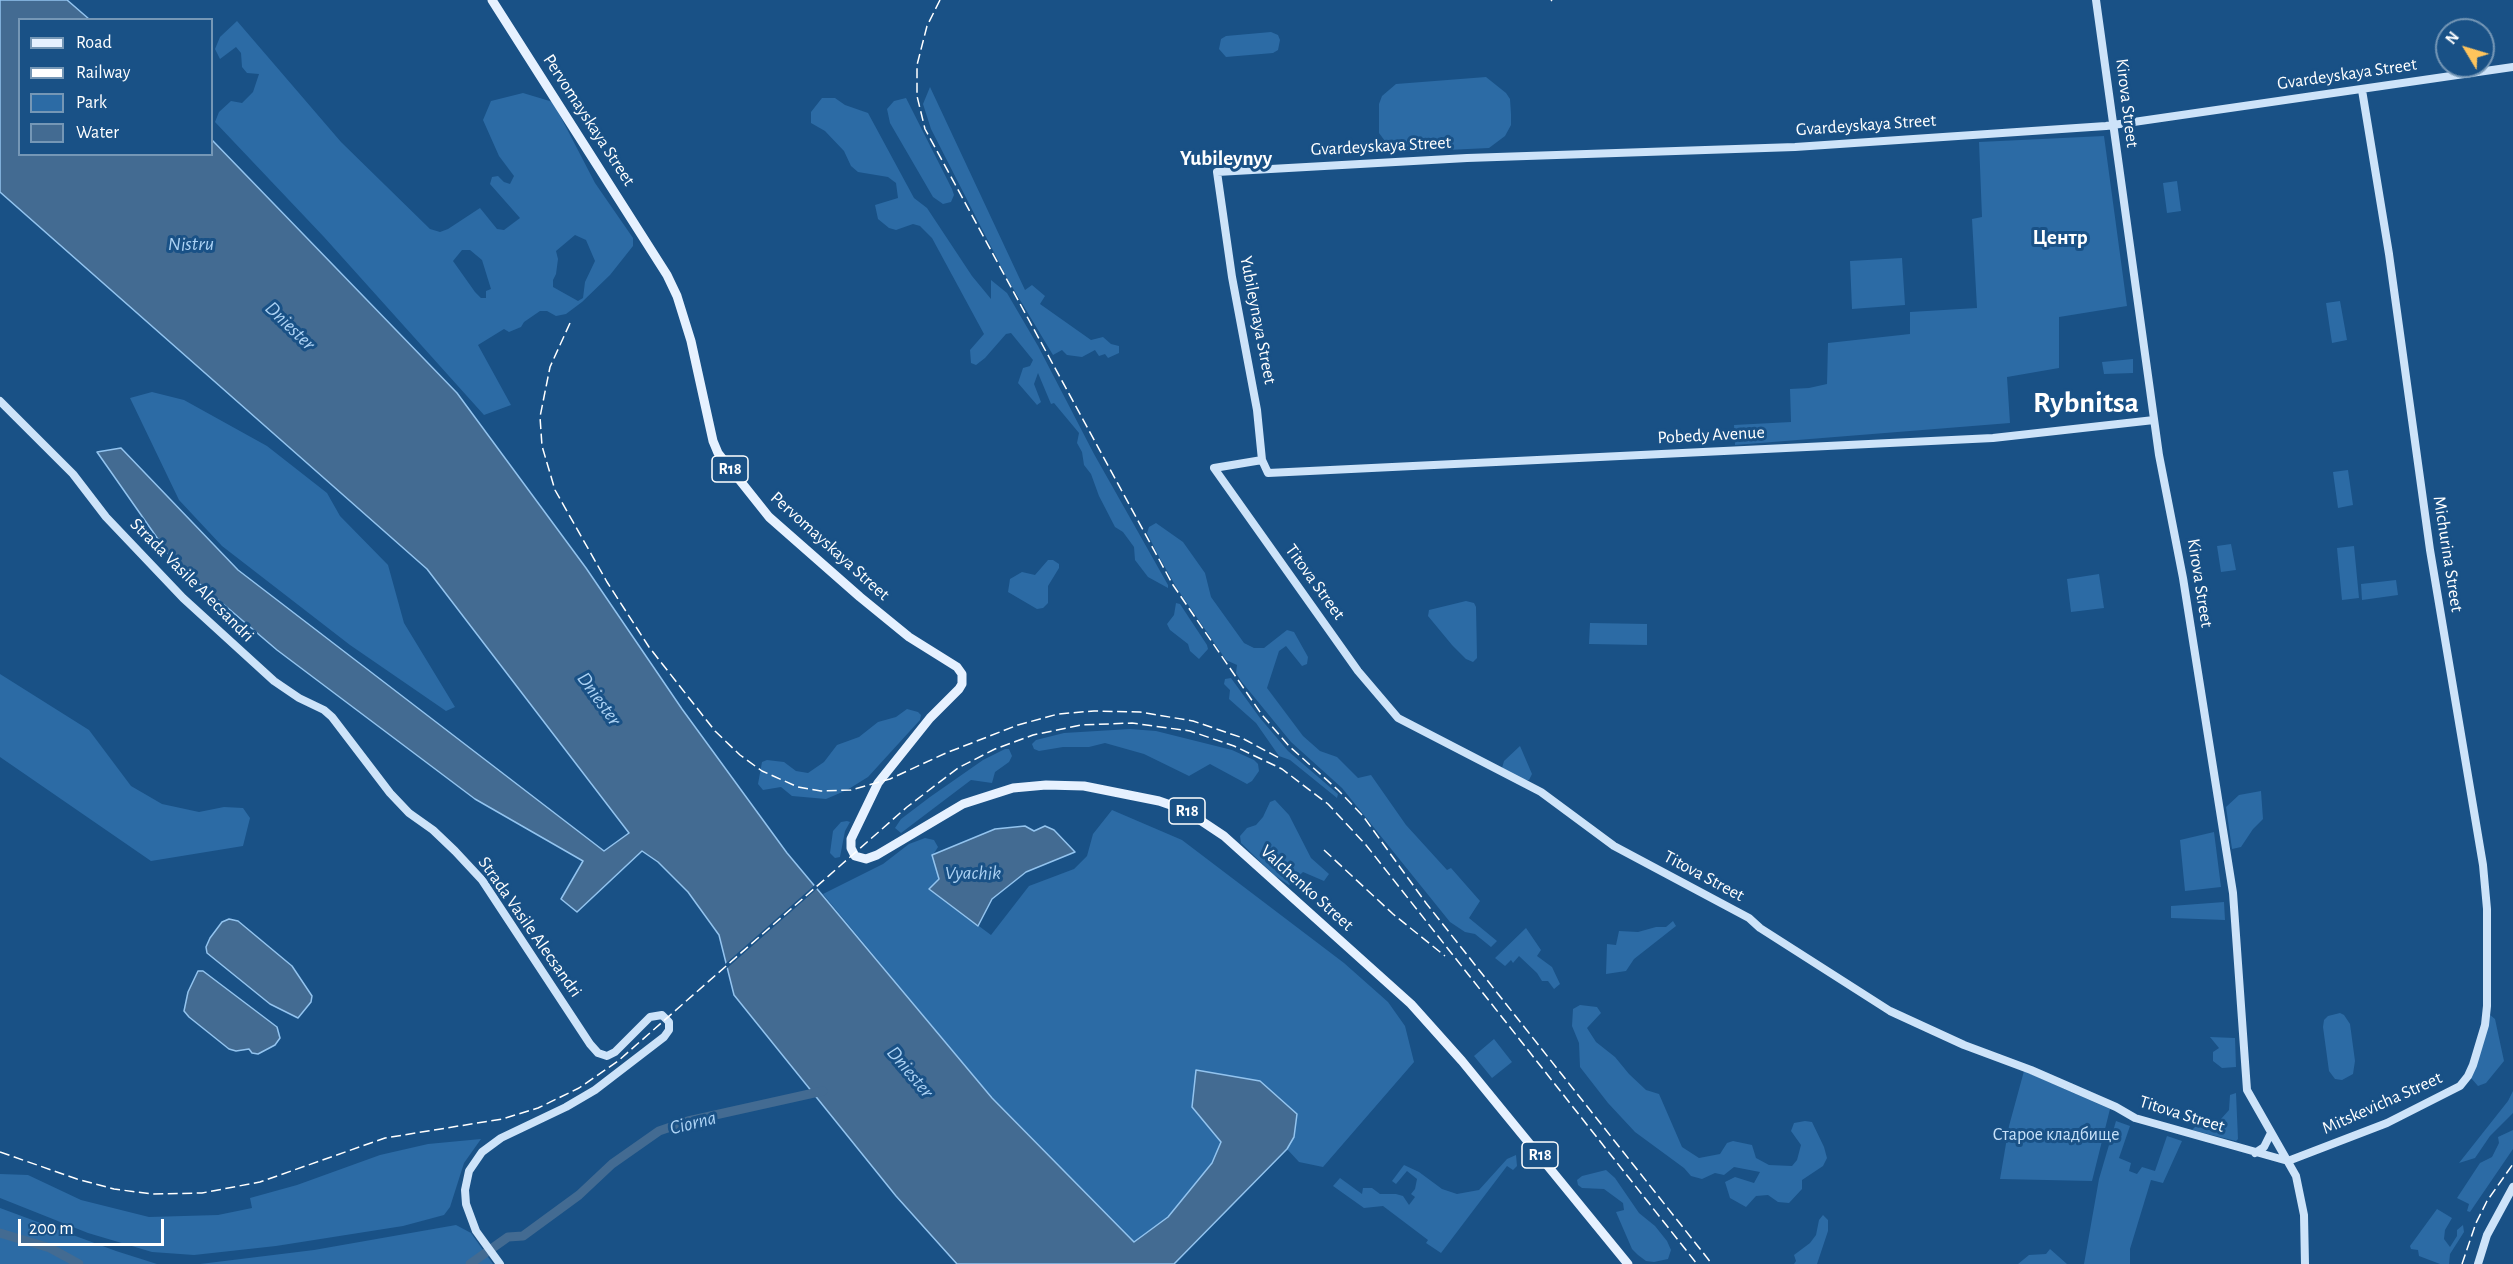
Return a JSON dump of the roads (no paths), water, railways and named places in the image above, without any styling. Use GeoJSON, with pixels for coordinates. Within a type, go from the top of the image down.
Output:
{"type":"FeatureCollection","features":[{"type":"Feature","properties":{"kind":"main road","name":"Pervomayskaya Street"},"geometry":{"type":"LineString","coordinates":[[492,0],[667,275],[677,296],[691,340],[713,441],[718,453],[769,517],[909,637],[957,667],[962,674],[959,689],[930,718],[878,783],[851,839],[851,848],[855,856]]}},
{"type":"Feature","properties":{"kind":"main road","name":"Valchenko Street"},"geometry":{"type":"LineString","coordinates":[[855,856],[866,859],[878,855],[963,804],[1012,788],[1046,785],[1084,786],[1159,801],[1185,810],[1224,836],[1411,1004],[1462,1060],[1628,1264]]}},
{"type":"Feature","properties":{"kind":"street","name":"Kirova Street"},"geometry":{"type":"LineString","coordinates":[[2096,0],[2154,420],[2183,578],[2233,893],[2247,1090],[2296,1176],[2301,1194],[2305,1264]]}},
{"type":"Feature","properties":{"kind":"street","name":"Gvardeyskaya Street"},"geometry":{"type":"LineString","coordinates":[[1217,172],[1467,158],[1796,147],[2113,125],[2513,67]]}},
{"type":"Feature","properties":{"kind":"street","name":"Michurina Street"},"geometry":{"type":"LineString","coordinates":[[2362,90],[2389,254],[2430,549],[2484,876],[2488,954],[2485,1025]]}},
{"type":"Feature","properties":{"kind":"street","name":"Yubileynaya Street"},"geometry":{"type":"LineString","coordinates":[[1217,172],[1232,277],[1256,400],[1262,460],[1268,473]]}},
{"type":"Feature","properties":{"kind":"street","name":"Strada Vasile Alecsandri"},"geometry":{"type":"LineString","coordinates":[[0,401],[73,474],[106,517],[183,598],[274,681],[332,717],[390,794],[409,813],[455,850],[482,880],[594,1049],[603,1055],[615,1052],[653,1015],[662,1015],[669,1022],[669,1030],[663,1037],[595,1090],[566,1107],[501,1138],[482,1152],[470,1171],[465,1190],[471,1221],[497,1261]]}},
{"type":"Feature","properties":{"kind":"street","name":"Pobedy Avenue"},"geometry":{"type":"LineString","coordinates":[[1268,473],[1993,438],[2154,420]]}},
{"type":"Feature","properties":{"kind":"street","name":"Titova Street"},"geometry":{"type":"LineString","coordinates":[[1262,460],[1214,468],[1371,688],[1398,718],[1541,792],[1614,846],[1749,918],[1760,928],[1890,1011],[1964,1045],[2106,1102],[2135,1118],[2288,1161]]}},
{"type":"Feature","properties":{"kind":"street","name":"Mitskevicha Street"},"geometry":{"type":"LineString","coordinates":[[2288,1161],[2387,1123],[2460,1086],[2473,1065],[2485,1025]]}},
{"type":"Feature","properties":{"kind":"street"},"geometry":{"type":"LineString","coordinates":[[2255,1153],[2264,1147],[2271,1133]]}},
{"type":"Feature","properties":{"kind":"street"},"geometry":{"type":"LineString","coordinates":[[2478,1264],[2487,1235],[2513,1187]]}},
{"type":"Feature","properties":{"kind":"water","name":"Nistru"},"geometry":{"type":"Polygon","coordinates":[[[0,0],[67,0],[88,18],[18,18],[18,156],[213,156],[213,141],[457,393],[586,568],[682,709],[787,853],[992,1098],[1134,1242],[1168,1217],[1212,1163],[1221,1142],[1192,1107],[1196,1070],[1260,1081],[1297,1114],[1294,1137],[1287,1149],[1174,1264],[957,1264],[896,1196],[734,995],[719,935],[688,892],[658,862],[642,851],[577,912],[561,899],[583,861],[475,799],[277,650],[174,562],[97,452],[121,448],[238,570],[604,851],[629,833],[427,569],[0,192],[0,0]]]}},
{"type":"Feature","properties":{"kind":"water","name":"Vyachik"},"geometry":{"type":"Polygon","coordinates":[[[1025,826],[1034,831],[1045,826],[1054,830],[1075,852],[1026,872],[992,899],[978,926],[929,889],[939,879],[932,855],[995,829],[1025,826]]]}},
{"type":"Feature","properties":{"kind":"water"},"geometry":{"type":"Polygon","coordinates":[[[229,919],[238,921],[292,966],[312,996],[311,1002],[298,1018],[270,1004],[207,953],[206,947],[210,938],[222,922],[229,919]]]}},
{"type":"Feature","properties":{"kind":"water"},"geometry":{"type":"Polygon","coordinates":[[[198,971],[203,971],[277,1027],[280,1038],[275,1045],[258,1054],[252,1053],[249,1049],[236,1051],[229,1049],[189,1017],[184,1011],[188,992],[198,971]]]}},
{"type":"Feature","properties":{"kind":"waterway","name":"Ciorna"},"geometry":{"type":"LineString","coordinates":[[470,1264],[508,1237],[523,1236],[579,1195],[612,1164],[659,1131],[688,1121],[823,1091]]}},
{"type":"Feature","properties":{"kind":"waterway","name":"Ciorna"},"geometry":{"type":"LineString","coordinates":[[0,1233],[50,1248],[79,1264]]}},
{"type":"Feature","properties":{"kind":"railway"},"geometry":{"type":"LineString","coordinates":[[940,0],[927,26],[917,65],[917,96],[925,129],[1173,585],[1262,715],[1289,746],[1363,816],[1426,903],[1712,1264]]}},
{"type":"Feature","properties":{"kind":"railway"},"geometry":{"type":"LineString","coordinates":[[570,323],[550,367],[540,417],[542,446],[555,490],[607,582],[649,647],[715,731],[740,755],[762,771],[798,787],[821,791],[851,790],[890,779],[946,753],[1018,725],[1058,714],[1094,711],[1140,712],[1193,721],[1240,737],[1281,759]]}},
{"type":"Feature","properties":{"kind":"railway"},"geometry":{"type":"LineString","coordinates":[[0,1152],[77,1179],[114,1189],[152,1194],[202,1193],[260,1182],[385,1138],[502,1119],[538,1108],[579,1088],[618,1061],[907,807],[958,768],[995,749],[1033,735],[1081,725],[1132,723],[1190,731],[1234,746],[1282,769],[1328,804],[1366,845],[1697,1264]]}},
{"type":"Feature","properties":{"kind":"railway"},"geometry":{"type":"LineString","coordinates":[[1324,850],[1393,914],[1445,956]]}},
{"type":"Feature","properties":{"kind":"railway"},"geometry":{"type":"LineString","coordinates":[[2462,1264],[2476,1223],[2487,1201],[2513,1164]]}},
{"type":"Feature","properties":{"kind":"district","name":"Yubileynyy"},"geometry":{"type":"Point","coordinates":[1226,159]}},
{"type":"Feature","properties":{"kind":"district","name":"Центр"},"geometry":{"type":"Point","coordinates":[2060,238]}},
{"type":"Feature","properties":{"kind":"district","name":"Rybnitsa"},"geometry":{"type":"Point","coordinates":[2086,403]}},
{"type":"Feature","properties":{"kind":"water label","name":"Dniester"},"geometry":{"type":"Point","coordinates":[290,326]}},
{"type":"Feature","properties":{"kind":"water label","name":"Dniester"},"geometry":{"type":"Point","coordinates":[599,699]}},
{"type":"Feature","properties":{"kind":"water label","name":"Dniester"},"geometry":{"type":"Point","coordinates":[910,1072]}},
{"type":"Feature","properties":{"kind":"park label","name":"Старое кладбище"},"geometry":{"type":"Point","coordinates":[2056,1135]}}]}
